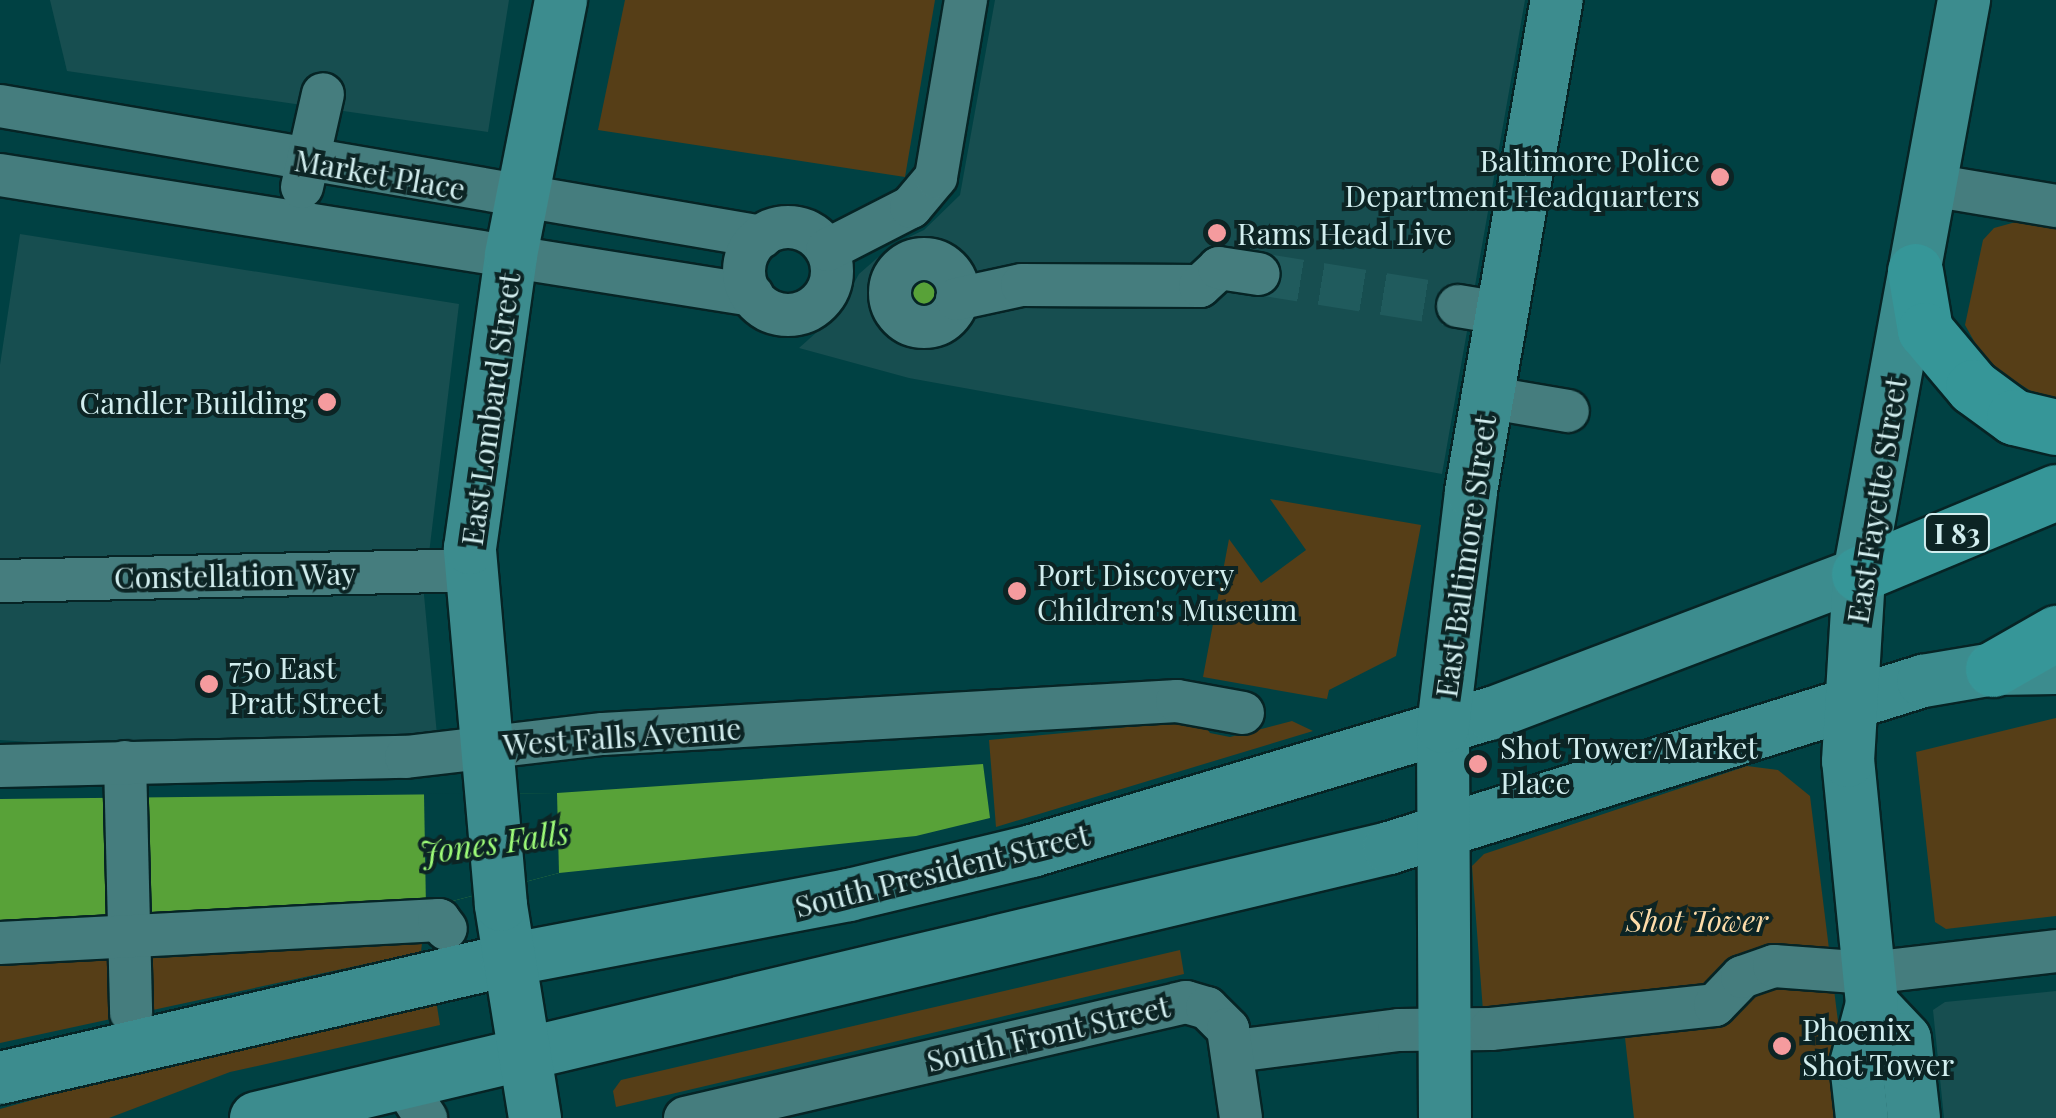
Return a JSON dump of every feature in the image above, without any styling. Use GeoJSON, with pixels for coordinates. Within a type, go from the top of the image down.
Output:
{"type":"FeatureCollection","features":[{"type":"Feature","properties":{"kind":"highway"},"geometry":{"type":"LineString","coordinates":[[1916,271],[1926,330],[1973,387],[2014,418],[2056,427]]}},
{"type":"Feature","properties":{"kind":"highway","name":"I 83"},"geometry":{"type":"LineString","coordinates":[[1859,574],[2056,492]]}},
{"type":"Feature","properties":{"kind":"highway"},"geometry":{"type":"LineString","coordinates":[[1993,668],[2056,633]]}},
{"type":"Feature","properties":{"kind":"main road","name":"East Lombard Street"},"geometry":{"type":"LineString","coordinates":[[536,1118],[521,1056],[508,960],[469,570],[476,476],[522,199],[561,0]]}},
{"type":"Feature","properties":{"kind":"main road","name":"East Baltimore Street"},"geometry":{"type":"LineString","coordinates":[[1446,1118],[1449,1028],[1442,727],[1486,397],[1479,309],[1557,0]]}},
{"type":"Feature","properties":{"kind":"main road","name":"East Fayette Street"},"geometry":{"type":"LineString","coordinates":[[1862,1118],[1856,1064],[1870,988],[1850,809],[1848,702],[1859,574],[1931,185],[1954,2]]}},
{"type":"Feature","properties":{"kind":"main road","name":"South President Street"},"geometry":{"type":"LineString","coordinates":[[0,1078],[508,960],[960,870],[1442,727],[1859,574]]}},
{"type":"Feature","properties":{"kind":"main road"},"geometry":{"type":"LineString","coordinates":[[256,1118],[414,1101],[521,1056],[1143,910],[1442,832],[1848,702],[1993,668],[2056,668]]}},
{"type":"Feature","properties":{"kind":"main road"},"geometry":{"type":"LineString","coordinates":[[1870,988],[1905,1039],[1914,1118]]}},
{"type":"Feature","properties":{"kind":"street"},"geometry":{"type":"LineString","coordinates":[[827,250],[921,198],[936,177],[966,0]]}},
{"type":"Feature","properties":{"kind":"street"},"geometry":{"type":"LineString","coordinates":[[276,218],[298,193],[311,162],[323,94]]}},
{"type":"Feature","properties":{"kind":"street","name":"Market Place"},"geometry":{"type":"LineString","coordinates":[[0,106],[522,199],[762,236],[798,228],[827,250],[832,274],[815,306],[780,314],[752,295],[0,175]]}},
{"type":"Feature","properties":{"kind":"street"},"geometry":{"type":"LineString","coordinates":[[1931,185],[2056,206]]}},
{"type":"Feature","properties":{"kind":"street"},"geometry":{"type":"LineString","coordinates":[[752,295],[746,258],[762,236]]}},
{"type":"Feature","properties":{"kind":"street"},"geometry":{"type":"LineString","coordinates":[[957,299],[1022,286],[1200,286],[1218,268],[1259,274]]}},
{"type":"Feature","properties":{"kind":"street"},"geometry":{"type":"LineString","coordinates":[[1486,397],[1568,410]]}},
{"type":"Feature","properties":{"kind":"street","name":"Constellation Way"},"geometry":{"type":"LineString","coordinates":[[0,581],[469,570]]}},
{"type":"Feature","properties":{"kind":"street","name":"West Falls Avenue"},"geometry":{"type":"LineString","coordinates":[[0,766],[126,777],[406,757],[487,770],[603,734],[1155,702],[1243,713]]}},
{"type":"Feature","properties":{"kind":"street"},"geometry":{"type":"LineString","coordinates":[[126,777],[130,1013]]}},
{"type":"Feature","properties":{"kind":"street"},"geometry":{"type":"LineString","coordinates":[[0,943],[439,920],[446,930]]}},
{"type":"Feature","properties":{"kind":"street"},"geometry":{"type":"LineString","coordinates":[[1241,1118],[1234,1051],[1715,1005],[1742,977],[1774,966],[1870,988],[2056,951]]}},
{"type":"Feature","properties":{"kind":"street","name":"South Front Street"},"geometry":{"type":"LineString","coordinates":[[684,1118],[1186,1002],[1218,1015],[1234,1051]]}},
{"type":"Feature","properties":{"kind":"shaded area"},"geometry":{"type":"Polygon","coordinates":[[[50,0],[509,0],[488,132],[67,71],[50,0]]]}},
{"type":"Feature","properties":{"kind":"shaded area"},"geometry":{"type":"Polygon","coordinates":[[[995,0],[1525,0],[1442,474],[909,378],[799,348],[836,315],[859,274],[892,245],[924,230],[960,195],[995,0]]]}},
{"type":"Feature","properties":{"kind":"shaded area"},"geometry":{"type":"Polygon","coordinates":[[[20,234],[459,304],[424,595],[437,735],[104,747],[0,740],[0,365],[20,234]]]}},
{"type":"Feature","properties":{"kind":"shaded area"},"geometry":{"type":"Polygon","coordinates":[[[2056,991],[2056,1118],[1944,1118],[1933,1010],[1945,1002],[2056,991]]]}},
{"type":"Feature","properties":{"kind":"green space"},"geometry":{"type":"Polygon","coordinates":[[[625,0],[935,0],[905,177],[598,130],[625,0]]]}},
{"type":"Feature","properties":{"kind":"green space"},"geometry":{"type":"Polygon","coordinates":[[[2023,220],[2056,226],[2056,398],[2031,391],[1987,364],[1965,325],[1983,240],[1994,228],[2023,220]]]}},
{"type":"Feature","properties":{"kind":"green space"},"geometry":{"type":"Polygon","coordinates":[[[1270,499],[1421,525],[1396,656],[1329,690],[1327,699],[1203,677],[1229,539],[1261,583],[1306,550],[1270,499]]]}},
{"type":"Feature","properties":{"kind":"green space"},"geometry":{"type":"Polygon","coordinates":[[[2056,718],[2056,916],[1946,929],[1935,922],[1916,752],[2056,718]]]}},
{"type":"Feature","properties":{"kind":"green space"},"geometry":{"type":"Polygon","coordinates":[[[1201,720],[1210,733],[1230,737],[1292,721],[1313,731],[996,827],[989,740],[1201,720]]]}},
{"type":"Feature","properties":{"kind":"green space","name":"Shot Tower"},"geometry":{"type":"Polygon","coordinates":[[[1747,766],[1778,770],[1810,796],[1850,1118],[1634,1118],[1624,1029],[1483,1011],[1472,866],[1484,854],[1747,766]]]}},
{"type":"Feature","properties":{"kind":"green space"},"geometry":{"type":"Polygon","coordinates":[[[426,908],[421,952],[0,1043],[0,922],[426,908]]]}},
{"type":"Feature","properties":{"kind":"green space"},"geometry":{"type":"Polygon","coordinates":[[[1180,950],[1184,974],[616,1107],[613,1091],[621,1080],[1180,950]]]}},
{"type":"Feature","properties":{"kind":"green space"},"geometry":{"type":"Polygon","coordinates":[[[436,1000],[440,1025],[230,1072],[109,1118],[0,1118],[0,1109],[126,1074],[436,1000]]]}},
{"type":"Feature","properties":{"kind":"water"},"geometry":{"type":"Polygon","coordinates":[[[925,273],[938,279],[944,292],[938,305],[925,311],[912,305],[906,292],[912,279],[925,273]]]}},
{"type":"Feature","properties":{"kind":"water","name":"Jones Falls"},"geometry":{"type":"Polygon","coordinates":[[[983,764],[990,818],[916,836],[559,873],[426,908],[0,923],[0,799],[557,793],[983,764]]]}},
{"type":"Feature","properties":{"kind":"pier"},"geometry":{"type":"Polygon","coordinates":[[[557,793],[559,873],[426,908],[424,794],[557,793]]]}},
{"type":"Feature","properties":{"kind":"tunnel"},"geometry":{"type":"LineString","coordinates":[[1259,274],[1458,306]]}},
{"type":"Feature","properties":{"kind":"place","name":"Baltimore Police Department Headquarters"},"geometry":{"type":"Point","coordinates":[1720,177]}},
{"type":"Feature","properties":{"kind":"place","name":"Rams Head Live"},"geometry":{"type":"Point","coordinates":[1217,233]}},
{"type":"Feature","properties":{"kind":"place","name":"Candler Building"},"geometry":{"type":"Point","coordinates":[327,402]}},
{"type":"Feature","properties":{"kind":"place","name":"Port Discovery Children's Museum"},"geometry":{"type":"Point","coordinates":[1017,591]}},
{"type":"Feature","properties":{"kind":"place","name":"750 East Pratt Street"},"geometry":{"type":"Point","coordinates":[209,684]}},
{"type":"Feature","properties":{"kind":"place","name":"Shot Tower/Market Place"},"geometry":{"type":"Point","coordinates":[1478,764]}},
{"type":"Feature","properties":{"kind":"place","name":"Phoenix Shot Tower"},"geometry":{"type":"Point","coordinates":[1782,1046]}}]}
